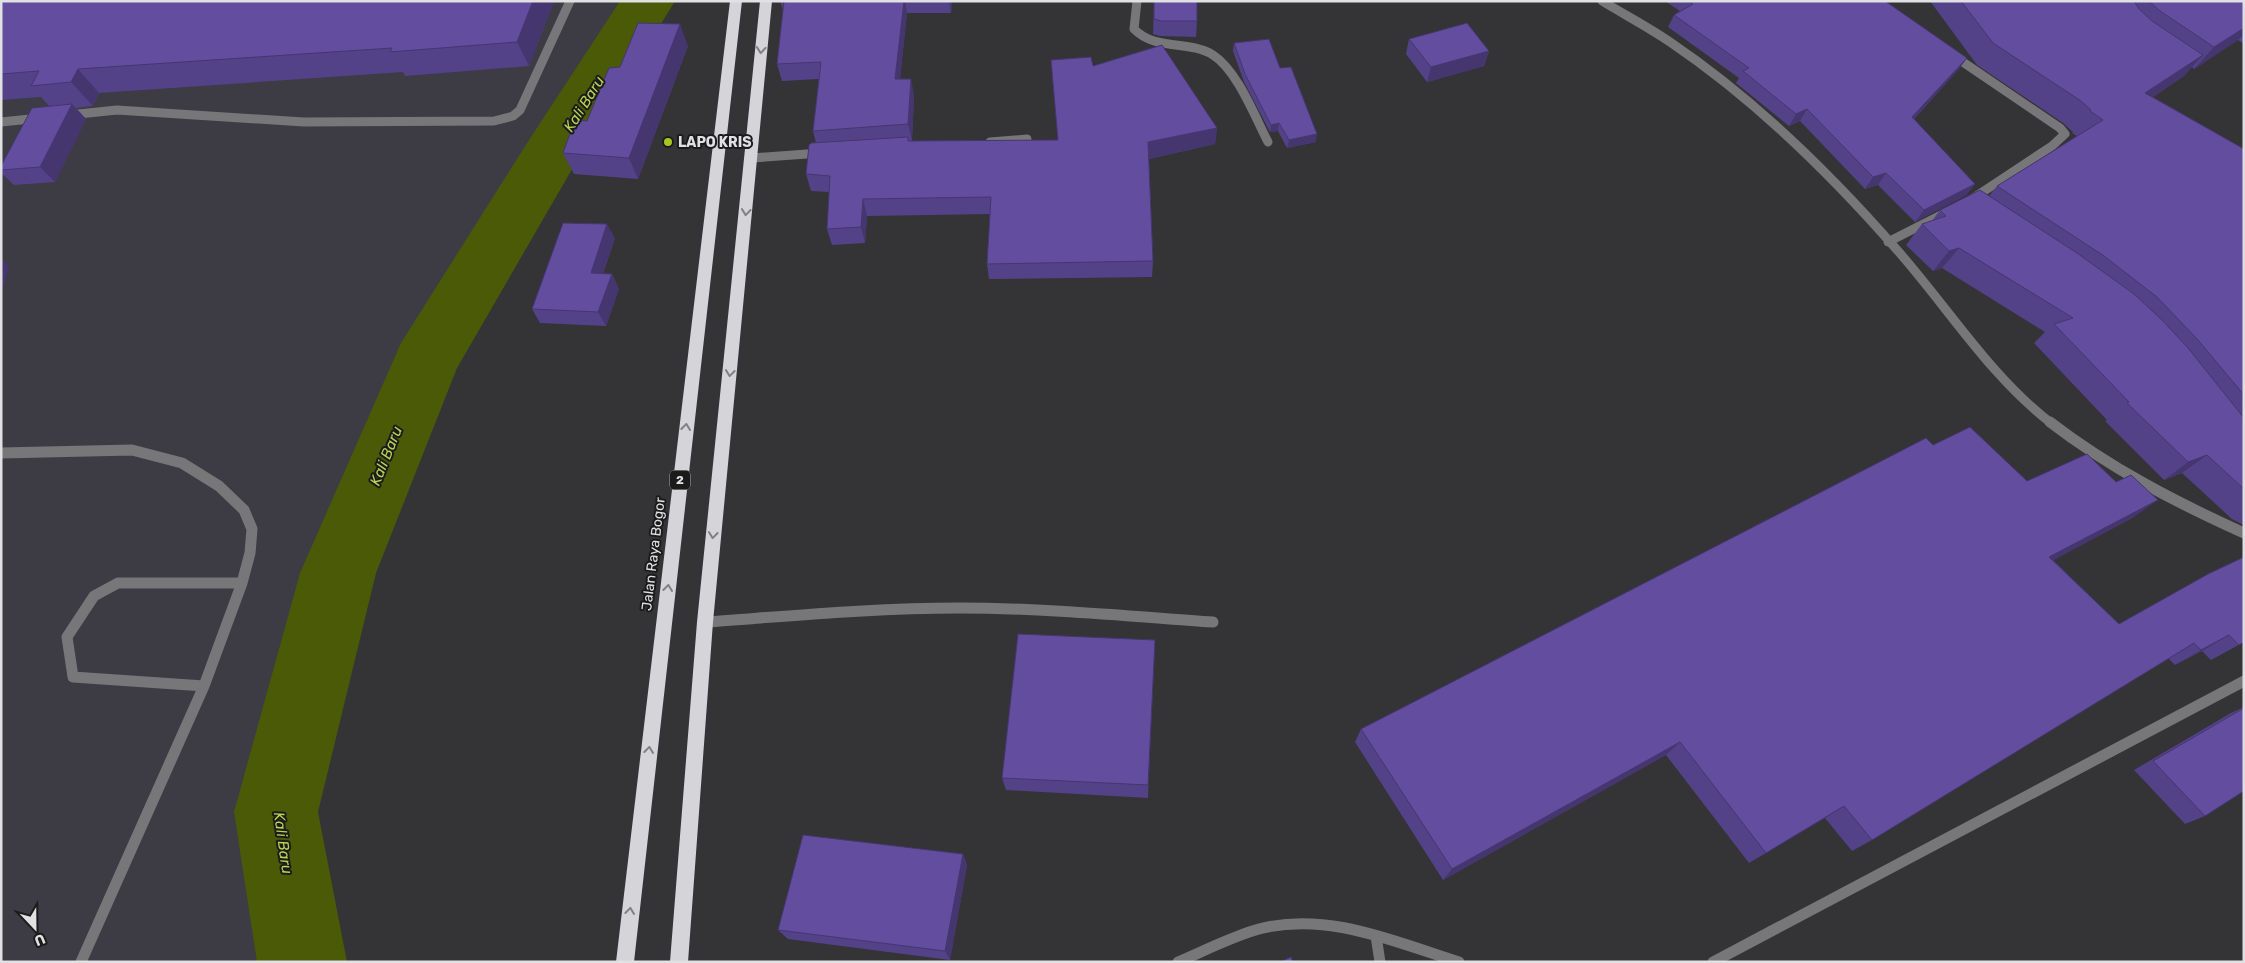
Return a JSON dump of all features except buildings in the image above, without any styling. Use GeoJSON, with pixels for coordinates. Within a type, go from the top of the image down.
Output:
{"type":"FeatureCollection","features":[{"type":"Feature","properties":{"kind":"highway","name":"Jalan Raya Bogor"},"geometry":{"type":"LineString","coordinates":[[623,961],[736,1]]}},
{"type":"Feature","properties":{"kind":"highway"},"geometry":{"type":"LineString","coordinates":[[679,962],[704,622],[752,158],[766,1]]}},
{"type":"Feature","properties":{"kind":"street"},"geometry":{"type":"LineString","coordinates":[[59,116],[117,110],[304,122],[494,121],[505,119],[520,110],[570,1]]}},
{"type":"Feature","properties":{"kind":"street"},"geometry":{"type":"LineString","coordinates":[[1137,1],[1134,29],[1136,33],[1147,39],[1206,51],[1220,60],[1268,142]]}},
{"type":"Feature","properties":{"kind":"street"},"geometry":{"type":"LineString","coordinates":[[1602,1],[1670,42],[1714,75],[1780,130],[1841,188],[1921,278],[1995,370],[2060,431],[2115,468],[2211,519],[2244,533]]}},
{"type":"Feature","properties":{"kind":"street"},"geometry":{"type":"LineString","coordinates":[[1953,56],[2060,128],[2065,134],[2052,146],[1964,204],[1972,210]]}},
{"type":"Feature","properties":{"kind":"street"},"geometry":{"type":"LineString","coordinates":[[1,122],[49,117]]}},
{"type":"Feature","properties":{"kind":"street"},"geometry":{"type":"LineString","coordinates":[[978,142],[1028,139]]}},
{"type":"Feature","properties":{"kind":"street"},"geometry":{"type":"LineString","coordinates":[[752,158],[831,152]]}},
{"type":"Feature","properties":{"kind":"street"},"geometry":{"type":"LineString","coordinates":[[1888,242],[1956,208]]}},
{"type":"Feature","properties":{"kind":"street"},"geometry":{"type":"LineString","coordinates":[[1,453],[132,450],[182,463],[219,486],[244,510],[252,529],[250,553],[242,583],[204,686],[81,962]]}},
{"type":"Feature","properties":{"kind":"street"},"geometry":{"type":"LineString","coordinates":[[204,686],[73,677],[67,637],[94,596],[118,583],[242,583]]}},
{"type":"Feature","properties":{"kind":"street"},"geometry":{"type":"LineString","coordinates":[[704,622],[898,609],[961,608],[1058,611],[1213,622]]}},
{"type":"Feature","properties":{"kind":"street"},"geometry":{"type":"LineString","coordinates":[[1713,962],[2244,681]]}},
{"type":"Feature","properties":{"kind":"street"},"geometry":{"type":"LineString","coordinates":[[1178,962],[1259,929],[1306,922],[1348,928],[1459,962]]}},
{"type":"Feature","properties":{"kind":"street"},"geometry":{"type":"LineString","coordinates":[[1376,936],[1380,962]]}},
{"type":"Feature","properties":{"kind":"shaded area"},"geometry":{"type":"Polygon","coordinates":[[[1,1],[623,1],[524,152],[483,228],[408,349],[363,478],[307,584],[266,713],[258,847],[268,962],[1,962],[1,1]]]}},
{"type":"Feature","properties":{"kind":"waterway","name":"Kali Baru"},"geometry":{"type":"LineString","coordinates":[[302,962],[276,812],[338,573],[425,362],[548,158],[648,1]]}},
{"type":"Feature","properties":{"kind":"place","name":"LAPO KRIS"},"geometry":{"type":"Point","coordinates":[668,142]}}]}
